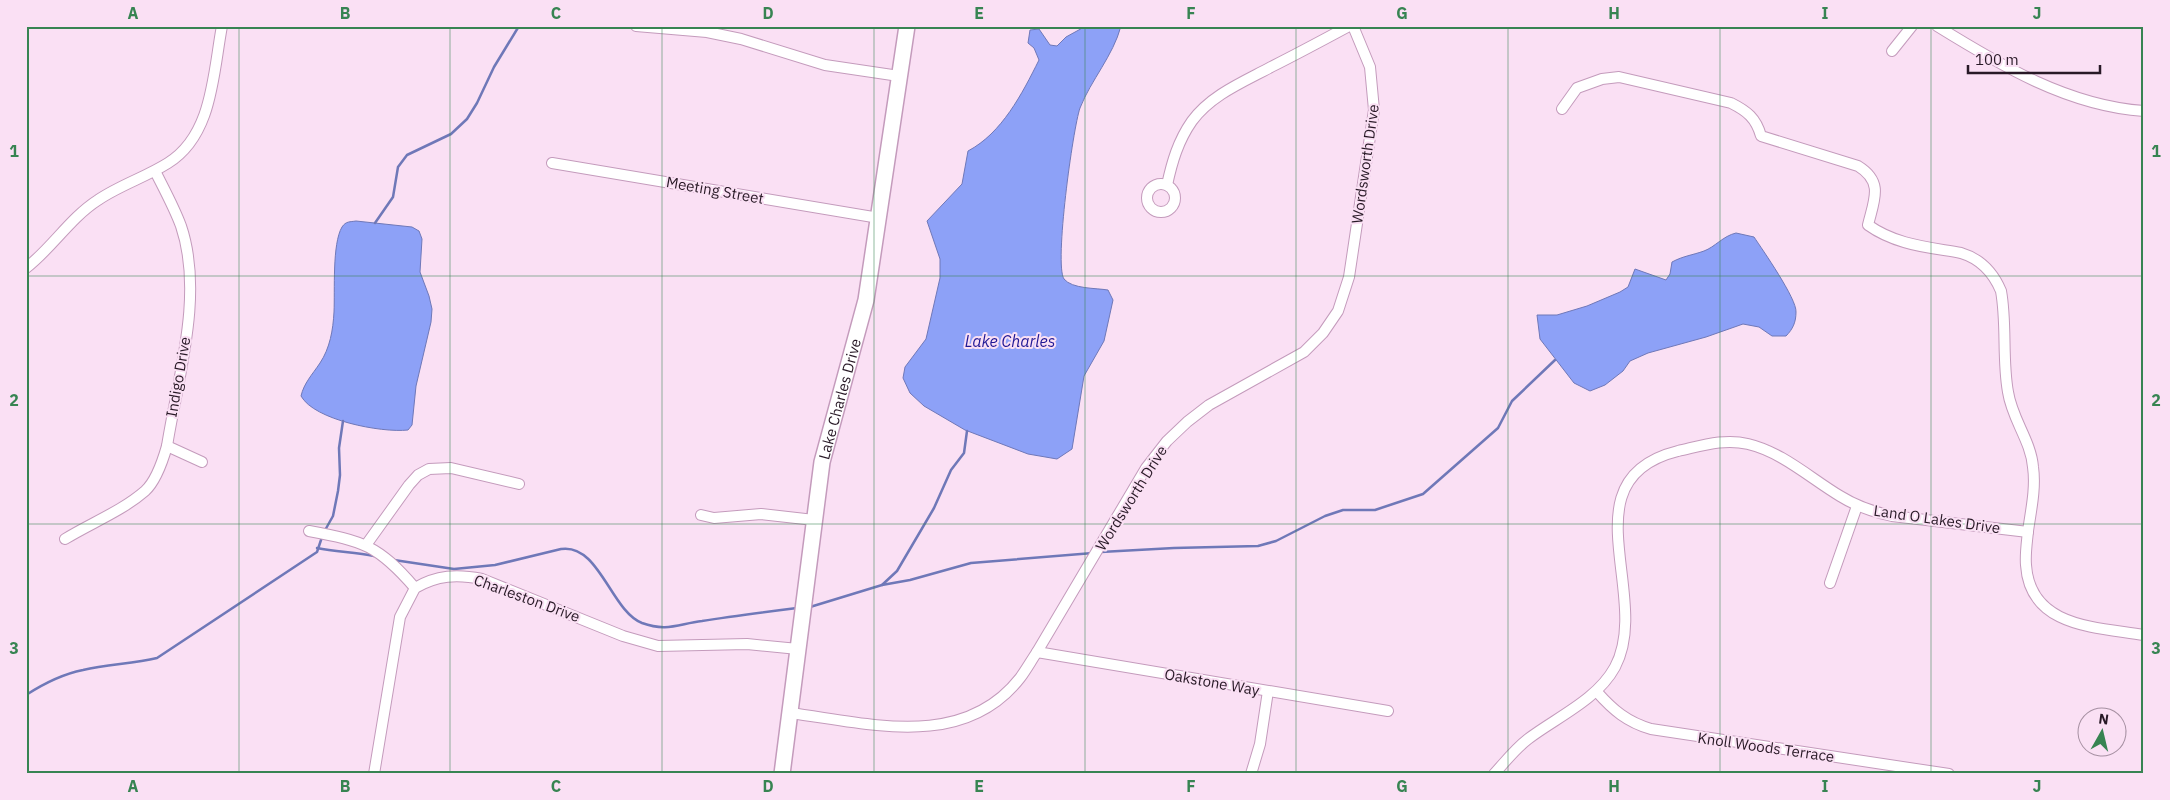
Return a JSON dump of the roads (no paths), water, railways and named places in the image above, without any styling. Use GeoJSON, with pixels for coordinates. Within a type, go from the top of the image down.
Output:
{"type":"FeatureCollection","features":[{"type":"Feature","properties":{"kind":"street"},"geometry":{"type":"LineString","coordinates":[[26,268],[96,201],[155,171],[183,152],[193,140],[202,124],[207,107],[222,26]]}},
{"type":"Feature","properties":{"kind":"street"},"geometry":{"type":"LineString","coordinates":[[636,26],[707,32],[825,65],[899,76]]}},
{"type":"Feature","properties":{"kind":"street","name":"Lake Charles Drive"},"geometry":{"type":"LineString","coordinates":[[782,774],[824,455],[866,300],[907,26]]}},
{"type":"Feature","properties":{"kind":"street"},"geometry":{"type":"LineString","coordinates":[[1167,185],[1172,161],[1180,139],[1193,120],[1209,103],[1229,89],[1351,26]]}},
{"type":"Feature","properties":{"kind":"street","name":"Wordsworth Drive"},"geometry":{"type":"LineString","coordinates":[[790,713],[904,728],[946,724],[975,714],[999,698],[1019,679],[1037,652],[1146,468],[1167,441],[1186,422],[1208,405],[1304,352],[1323,333],[1338,311],[1349,277],[1374,110],[1370,67],[1351,26]]}},
{"type":"Feature","properties":{"kind":"street"},"geometry":{"type":"LineString","coordinates":[[1892,51],[1912,26]]}},
{"type":"Feature","properties":{"kind":"street"},"geometry":{"type":"LineString","coordinates":[[1937,26],[2016,73],[2088,102],[2110,108],[2144,111]]}},
{"type":"Feature","properties":{"kind":"street"},"geometry":{"type":"LineString","coordinates":[[1562,109],[1577,88],[1602,79],[1619,77],[1731,103],[1745,110],[1755,120],[1761,136],[1858,166],[1870,173],[1876,185],[1868,225],[1897,242],[1971,256],[1986,266],[1997,280],[2002,300],[2008,394],[2034,467],[2034,484],[2025,564],[2027,577],[2037,598],[2045,607],[2064,620],[2144,635]]}},
{"type":"Feature","properties":{"kind":"street","name":"Meeting Street"},"geometry":{"type":"LineString","coordinates":[[552,163],[879,218]]}},
{"type":"Feature","properties":{"kind":"street","name":"Indigo Drive"},"geometry":{"type":"LineString","coordinates":[[65,539],[146,490],[162,460],[167,446],[191,301],[191,277],[181,226],[155,171]]}},
{"type":"Feature","properties":{"kind":"street","name":"Land O Lakes Drive"},"geometry":{"type":"LineString","coordinates":[[1494,774],[1526,740],[1596,692],[1615,667],[1623,640],[1625,601],[1617,526],[1618,505],[1628,481],[1644,464],[1663,455],[1711,443],[1746,443],[1775,454],[1857,506],[1892,516],[2028,532]]}},
{"type":"Feature","properties":{"kind":"street"},"geometry":{"type":"LineString","coordinates":[[167,446],[202,462]]}},
{"type":"Feature","properties":{"kind":"street"},"geometry":{"type":"LineString","coordinates":[[366,545],[409,485],[429,469],[451,468],[520,484]]}},
{"type":"Feature","properties":{"kind":"street"},"geometry":{"type":"LineString","coordinates":[[1830,583],[1857,506]]}},
{"type":"Feature","properties":{"kind":"street"},"geometry":{"type":"LineString","coordinates":[[701,515],[714,518],[761,514],[814,520]]}},
{"type":"Feature","properties":{"kind":"street"},"geometry":{"type":"LineString","coordinates":[[309,531],[344,538],[366,545],[379,552],[415,588],[400,617],[374,774]]}},
{"type":"Feature","properties":{"kind":"street","name":"Charleston Drive"},"geometry":{"type":"LineString","coordinates":[[415,588],[443,577],[462,575],[507,588],[623,636],[658,646],[748,644],[798,649]]}},
{"type":"Feature","properties":{"kind":"street","name":"Oakstone Way"},"geometry":{"type":"LineString","coordinates":[[1037,652],[1388,711]]}},
{"type":"Feature","properties":{"kind":"street"},"geometry":{"type":"LineString","coordinates":[[1251,774],[1260,744],[1268,691]]}},
{"type":"Feature","properties":{"kind":"street","name":"Knoll Woods Terrace"},"geometry":{"type":"LineString","coordinates":[[1596,692],[1620,716],[1651,730],[1949,774]]}},
{"type":"Feature","properties":{"kind":"water","name":"Lake Charles"},"geometry":{"type":"Polygon","coordinates":[[[1086,26],[1121,26],[1113,48],[1080,108],[1077,120],[1069,167],[1063,224],[1062,268],[1064,279],[1068,282],[1084,288],[1108,290],[1113,300],[1104,341],[1084,376],[1072,449],[1057,459],[1028,454],[965,430],[924,406],[910,393],[903,378],[905,367],[926,339],[940,278],[940,259],[927,221],[962,184],[968,151],[991,134],[1001,123],[1026,86],[1039,60],[1034,48],[1028,43],[1030,30],[1039,29],[1050,45],[1057,46],[1066,37],[1086,26]]]}},
{"type":"Feature","properties":{"kind":"water"},"geometry":{"type":"Polygon","coordinates":[[[356,221],[412,227],[419,231],[422,239],[420,272],[432,309],[431,322],[416,386],[412,425],[408,430],[366,427],[333,418],[319,412],[301,396],[306,383],[323,357],[330,339],[334,312],[335,256],[339,235],[345,224],[356,221]]]}},
{"type":"Feature","properties":{"kind":"water"},"geometry":{"type":"Polygon","coordinates":[[[1736,233],[1754,237],[1791,296],[1796,316],[1791,331],[1786,336],[1772,336],[1759,327],[1743,324],[1706,337],[1648,353],[1630,361],[1623,371],[1605,385],[1590,391],[1574,383],[1540,339],[1537,315],[1557,315],[1587,306],[1620,292],[1628,287],[1635,269],[1666,280],[1670,274],[1672,262],[1708,249],[1736,233]]]}},
{"type":"Feature","properties":{"kind":"waterway"},"geometry":{"type":"LineString","coordinates":[[375,223],[393,197],[398,167],[407,155],[451,134],[467,119],[477,103],[494,67],[519,26]]}},
{"type":"Feature","properties":{"kind":"waterway"},"geometry":{"type":"LineString","coordinates":[[1101,552],[1258,546],[1276,541],[1325,516],[1343,510],[1375,510],[1423,494],[1498,428],[1512,401],[1555,360]]}},
{"type":"Feature","properties":{"kind":"waterway"},"geometry":{"type":"LineString","coordinates":[[324,532],[333,516],[338,491],[340,475],[339,448],[343,421]]}},
{"type":"Feature","properties":{"kind":"waterway"},"geometry":{"type":"LineString","coordinates":[[882,585],[897,571],[934,508],[951,470],[964,453],[967,431]]}},
{"type":"Feature","properties":{"kind":"waterway"},"geometry":{"type":"LineString","coordinates":[[26,695],[68,674],[102,666],[157,658],[317,552],[322,537]]}},
{"type":"Feature","properties":{"kind":"waterway"},"geometry":{"type":"LineString","coordinates":[[317,548],[374,556]]}},
{"type":"Feature","properties":{"kind":"waterway"},"geometry":{"type":"LineString","coordinates":[[394,560],[454,569],[495,565],[561,549],[574,550],[585,556],[595,567],[631,616],[642,623],[659,627],[797,608]]}},
{"type":"Feature","properties":{"kind":"waterway"},"geometry":{"type":"LineString","coordinates":[[810,607],[882,585],[910,580],[971,563],[1093,553]]}}]}
